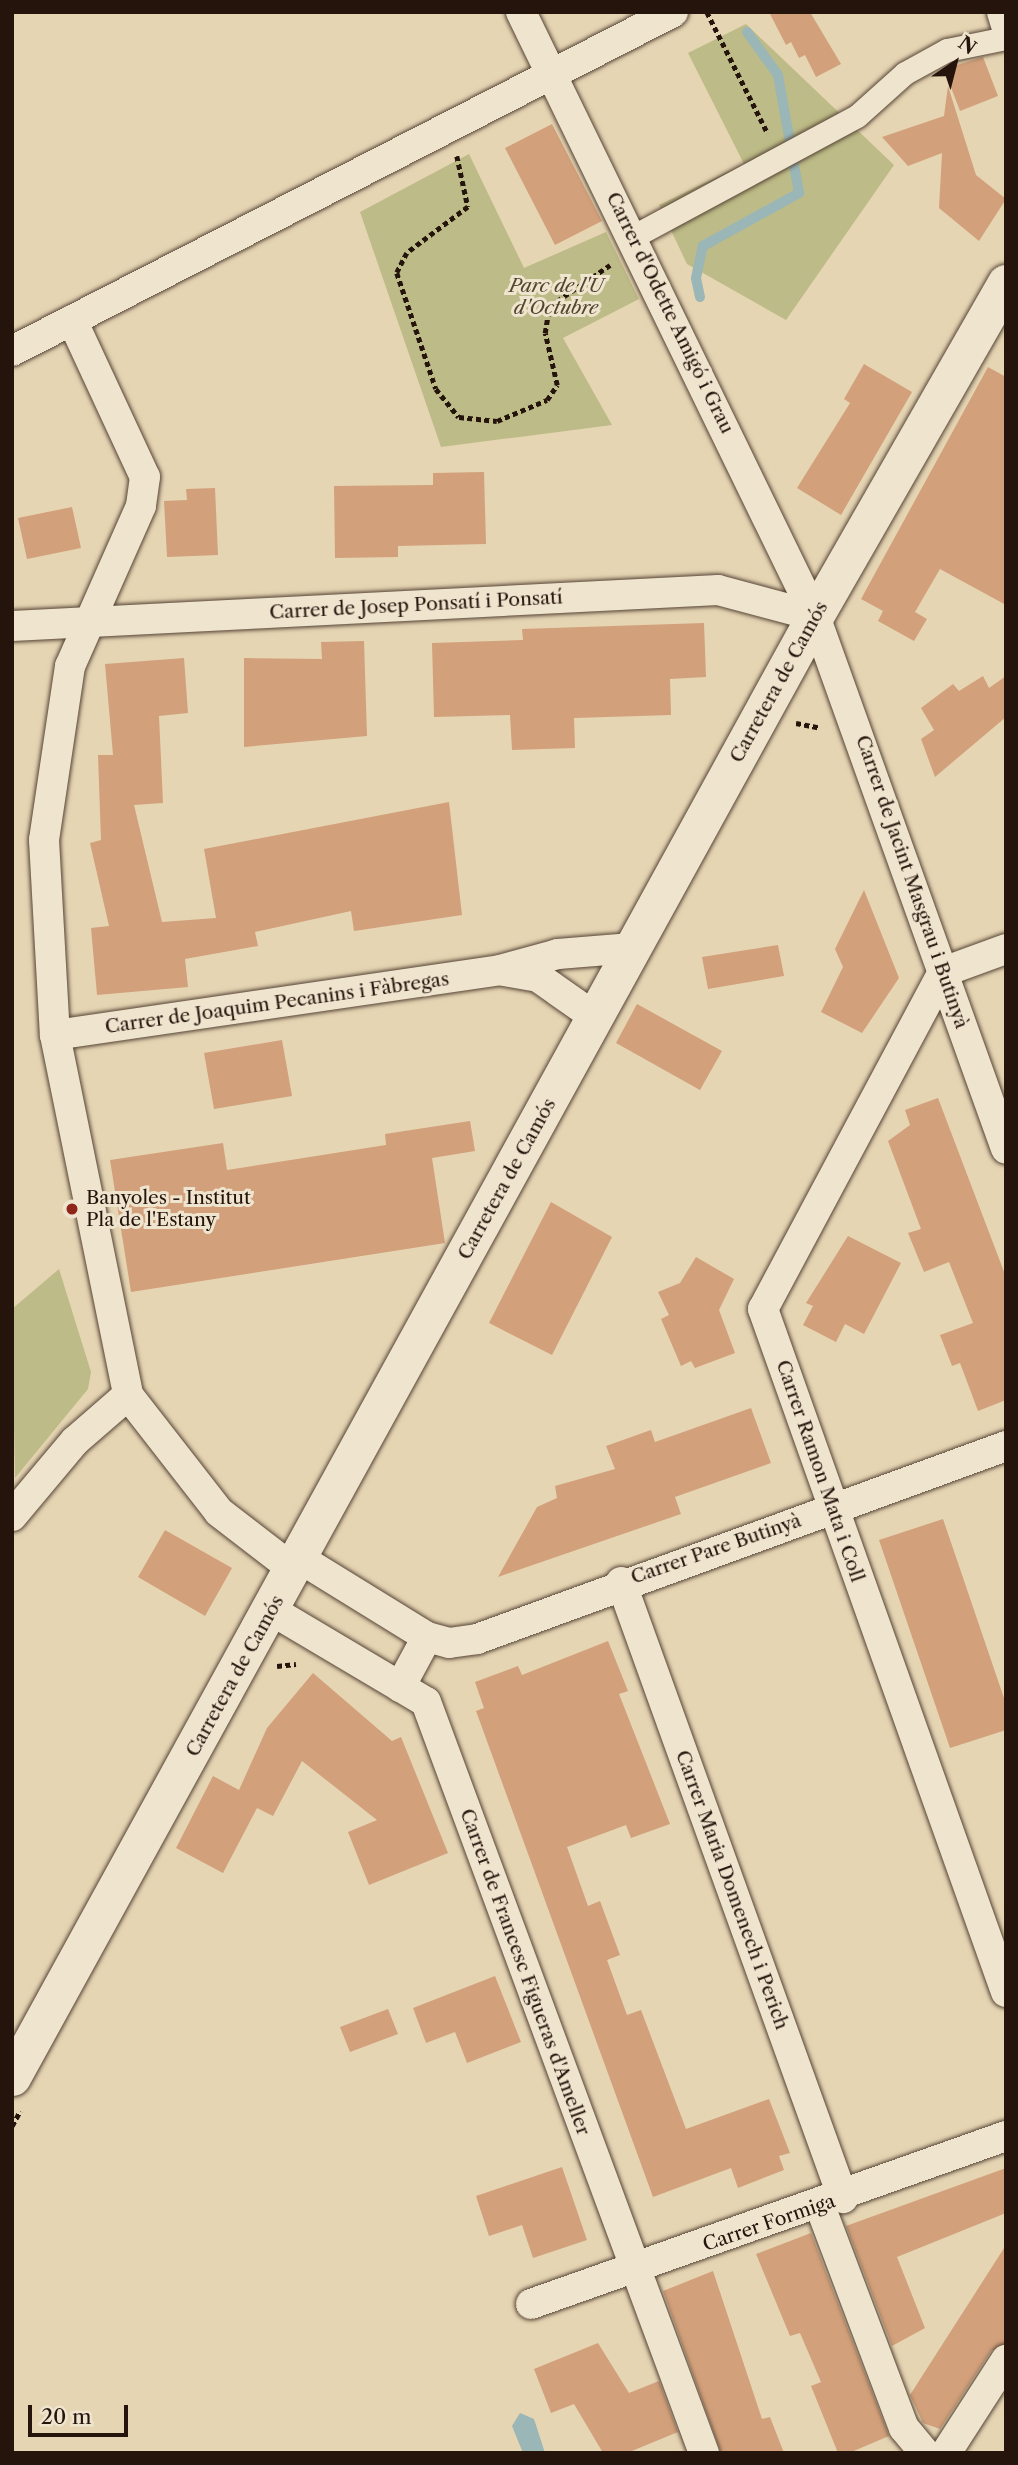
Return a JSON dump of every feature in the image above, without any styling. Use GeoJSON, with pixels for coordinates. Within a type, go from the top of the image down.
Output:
{"type":"FeatureCollection","features":[{"type":"Feature","properties":{"kind":"street","name":"Carrer d'Odette Amigó i Grau"},"geometry":{"type":"LineString","coordinates":[[521,12],[554,69],[816,616]]}},
{"type":"Feature","properties":{"kind":"street"},"geometry":{"type":"LineString","coordinates":[[12,351],[554,69],[673,12]]}},
{"type":"Feature","properties":{"kind":"street"},"geometry":{"type":"LineString","coordinates":[[1002,12],[1006,25]]}},
{"type":"Feature","properties":{"kind":"street"},"geometry":{"type":"LineString","coordinates":[[634,236],[769,159],[856,116],[905,73],[947,50],[1006,38]]}},
{"type":"Feature","properties":{"kind":"street","name":"Carretera de Camós"},"geometry":{"type":"LineString","coordinates":[[12,2077],[271,1610],[632,948],[816,616],[1006,283]]}},
{"type":"Feature","properties":{"kind":"street"},"geometry":{"type":"LineString","coordinates":[[72,320],[145,478],[141,506],[93,622],[70,666],[44,840],[55,1035],[128,1395],[219,1512],[296,1563],[426,1637],[400,1687]]}},
{"type":"Feature","properties":{"kind":"street","name":"Carrer de Josep Ponsatí i Ponsatí"},"geometry":{"type":"LineString","coordinates":[[12,626],[718,590],[816,616]]}},
{"type":"Feature","properties":{"kind":"street","name":"Carrer de Jacint Masgrau i Butinyà"},"geometry":{"type":"LineString","coordinates":[[816,616],[1006,1149]]}},
{"type":"Feature","properties":{"kind":"street","name":"Carrer de Joaquim Pecanins i Fàbregas"},"geometry":{"type":"LineString","coordinates":[[55,1035],[500,970],[558,954],[632,948]]}},
{"type":"Feature","properties":{"kind":"street"},"geometry":{"type":"LineString","coordinates":[[943,972],[1006,949]]}},
{"type":"Feature","properties":{"kind":"street","name":"Carrer de Joaquim Pecanins i Fàbregas"},"geometry":{"type":"LineString","coordinates":[[500,970],[538,977],[595,1017]]}},
{"type":"Feature","properties":{"kind":"street","name":"Carrer Ramon Mata i Coll"},"geometry":{"type":"LineString","coordinates":[[943,972],[763,1309],[1006,1992]]}},
{"type":"Feature","properties":{"kind":"street"},"geometry":{"type":"LineString","coordinates":[[12,1516],[75,1441],[128,1395]]}},
{"type":"Feature","properties":{"kind":"street","name":"Carrer Pare Butinyà"},"geometry":{"type":"LineString","coordinates":[[426,1637],[449,1643],[477,1639],[621,1582],[1006,1446]]}},
{"type":"Feature","properties":{"kind":"street","name":"Carrer Maria Domenech i Perich"},"geometry":{"type":"LineString","coordinates":[[621,1582],[831,2202],[904,2428],[925,2453]]}},
{"type":"Feature","properties":{"kind":"street","name":"Carrer de Francesc Figueras d'Ameller"},"geometry":{"type":"LineString","coordinates":[[271,1610],[426,1702],[704,2453]]}},
{"type":"Feature","properties":{"kind":"street","name":"Carrer Formiga"},"geometry":{"type":"LineString","coordinates":[[531,2304],[635,2271],[831,2202],[1006,2136]]}},
{"type":"Feature","properties":{"kind":"street"},"geometry":{"type":"LineString","coordinates":[[946,2453],[1006,2360]]}},
{"type":"Feature","properties":{"kind":"path"},"geometry":{"type":"LineString","coordinates":[[707,12],[768,134],[769,159]]}},
{"type":"Feature","properties":{"kind":"path"},"geometry":{"type":"LineString","coordinates":[[444,126],[468,207],[407,253],[397,273],[436,389],[458,417],[497,421],[547,400],[557,386],[545,333],[548,315],[557,301],[622,257],[634,236]]}},
{"type":"Feature","properties":{"kind":"path"},"geometry":{"type":"LineString","coordinates":[[787,728],[818,725],[826,734]]}},
{"type":"Feature","properties":{"kind":"path"},"geometry":{"type":"LineString","coordinates":[[268,1669],[288,1662],[318,1667],[330,1645]]}},
{"type":"Feature","properties":{"kind":"green space"},"geometry":{"type":"Polygon","coordinates":[[[746,24],[894,165],[786,320],[687,264],[659,205],[744,164],[688,53],[746,24]]]}},
{"type":"Feature","properties":{"kind":"green space","name":"Parc de l'U d'Octubre"},"geometry":{"type":"Polygon","coordinates":[[[469,154],[524,268],[606,232],[639,299],[563,338],[612,425],[441,447],[360,212],[469,154]]]}},
{"type":"Feature","properties":{"kind":"green space"},"geometry":{"type":"Polygon","coordinates":[[[59,1269],[91,1372],[88,1389],[15,1478],[12,1309],[59,1269]]]}},
{"type":"Feature","properties":{"kind":"water"},"geometry":{"type":"Polygon","coordinates":[[[520,2413],[534,2419],[545,2453],[523,2453],[512,2426],[520,2413]]]}},
{"type":"Feature","properties":{"kind":"building"},"geometry":{"type":"Polygon","coordinates":[[[769,12],[810,12],[841,64],[816,77],[805,55],[799,58],[791,42],[786,45],[769,12]]]}},
{"type":"Feature","properties":{"kind":"building"},"geometry":{"type":"Polygon","coordinates":[[[983,57],[998,96],[960,111],[944,69],[983,57]]]}},
{"type":"Feature","properties":{"kind":"building"},"geometry":{"type":"Polygon","coordinates":[[[948,86],[976,175],[1006,199],[979,241],[939,208],[942,153],[908,166],[882,137],[944,116],[948,86]]]}},
{"type":"Feature","properties":{"kind":"building"},"geometry":{"type":"Polygon","coordinates":[[[552,124],[602,221],[555,245],[505,148],[552,124]]]}},
{"type":"Feature","properties":{"kind":"building"},"geometry":{"type":"Polygon","coordinates":[[[864,364],[912,392],[841,515],[797,488],[850,403],[844,399],[864,364]]]}},
{"type":"Feature","properties":{"kind":"building"},"geometry":{"type":"Polygon","coordinates":[[[988,367],[1006,377],[1006,605],[940,569],[915,612],[927,619],[914,641],[878,621],[883,611],[861,599],[988,367]]]}},
{"type":"Feature","properties":{"kind":"building"},"geometry":{"type":"Polygon","coordinates":[[[484,472],[486,544],[398,546],[398,557],[335,558],[334,486],[433,485],[433,473],[484,472]]]}},
{"type":"Feature","properties":{"kind":"building"},"geometry":{"type":"Polygon","coordinates":[[[215,488],[218,555],[167,557],[164,501],[187,500],[186,489],[215,488]]]}},
{"type":"Feature","properties":{"kind":"building"},"geometry":{"type":"Polygon","coordinates":[[[72,507],[81,548],[27,559],[18,518],[72,507]]]}},
{"type":"Feature","properties":{"kind":"building"},"geometry":{"type":"Polygon","coordinates":[[[704,623],[706,677],[670,679],[671,715],[574,718],[575,748],[512,750],[510,715],[434,717],[432,643],[523,640],[522,629],[704,623]]]}},
{"type":"Feature","properties":{"kind":"building"},"geometry":{"type":"Polygon","coordinates":[[[364,641],[367,736],[244,747],[244,658],[322,659],[321,642],[364,641]]]}},
{"type":"Feature","properties":{"kind":"building"},"geometry":{"type":"Polygon","coordinates":[[[184,658],[188,713],[159,716],[163,803],[134,805],[162,922],[216,918],[204,849],[449,802],[462,915],[354,931],[351,911],[255,932],[258,946],[185,959],[188,987],[97,995],[91,928],[109,926],[90,843],[101,840],[98,755],[113,755],[105,664],[184,658]]]}},
{"type":"Feature","properties":{"kind":"building"},"geometry":{"type":"Polygon","coordinates":[[[983,676],[989,688],[1006,676],[1006,717],[935,777],[921,739],[934,730],[921,708],[953,684],[959,691],[983,676]]]}},
{"type":"Feature","properties":{"kind":"building"},"geometry":{"type":"Polygon","coordinates":[[[864,890],[899,978],[862,1033],[821,1012],[843,967],[835,949],[864,890]]]}},
{"type":"Feature","properties":{"kind":"building"},"geometry":{"type":"Polygon","coordinates":[[[778,945],[784,976],[708,989],[702,957],[778,945]]]}},
{"type":"Feature","properties":{"kind":"building"},"geometry":{"type":"Polygon","coordinates":[[[637,1004],[722,1051],[700,1090],[616,1043],[637,1004]]]}},
{"type":"Feature","properties":{"kind":"building"},"geometry":{"type":"Polygon","coordinates":[[[282,1040],[292,1096],[214,1109],[204,1053],[282,1040]]]}},
{"type":"Feature","properties":{"kind":"building"},"geometry":{"type":"Polygon","coordinates":[[[938,1098],[1006,1277],[1006,1400],[978,1411],[960,1363],[952,1366],[940,1335],[973,1323],[949,1262],[924,1272],[908,1233],[921,1229],[888,1141],[910,1125],[905,1110],[938,1098]]]}},
{"type":"Feature","properties":{"kind":"building"},"geometry":{"type":"Polygon","coordinates":[[[470,1121],[475,1151],[432,1158],[445,1243],[131,1292],[110,1160],[223,1143],[227,1170],[386,1145],[385,1134],[470,1121]]]}},
{"type":"Feature","properties":{"kind":"building"},"geometry":{"type":"Polygon","coordinates":[[[551,1202],[612,1237],[552,1355],[489,1323],[551,1202]]]}},
{"type":"Feature","properties":{"kind":"building"},"geometry":{"type":"Polygon","coordinates":[[[848,1236],[901,1263],[864,1334],[845,1324],[836,1342],[803,1325],[813,1306],[806,1303],[848,1236]]]}},
{"type":"Feature","properties":{"kind":"building"},"geometry":{"type":"Polygon","coordinates":[[[696,1257],[734,1279],[719,1310],[735,1353],[695,1368],[691,1361],[681,1366],[661,1319],[669,1315],[658,1292],[680,1283],[696,1257]]]}},
{"type":"Feature","properties":{"kind":"building"},"geometry":{"type":"Polygon","coordinates":[[[751,1408],[771,1463],[675,1497],[681,1514],[498,1577],[537,1507],[557,1498],[555,1486],[615,1469],[606,1446],[651,1430],[655,1442],[751,1408]]]}},
{"type":"Feature","properties":{"kind":"building"},"geometry":{"type":"Polygon","coordinates":[[[943,1519],[1006,1704],[1006,1730],[950,1748],[879,1540],[943,1519]]]}},
{"type":"Feature","properties":{"kind":"building"},"geometry":{"type":"Polygon","coordinates":[[[165,1530],[232,1568],[205,1616],[138,1577],[165,1530]]]}},
{"type":"Feature","properties":{"kind":"building"},"geometry":{"type":"Polygon","coordinates":[[[608,1641],[628,1691],[619,1694],[670,1824],[631,1838],[626,1825],[567,1847],[588,1906],[600,1901],[620,1955],[607,1960],[627,2015],[641,2010],[686,2129],[769,2099],[790,2153],[779,2156],[784,2170],[738,2188],[731,2168],[653,2197],[476,1711],[484,1708],[475,1682],[518,1666],[522,1675],[608,1641]]]}},
{"type":"Feature","properties":{"kind":"building"},"geometry":{"type":"Polygon","coordinates":[[[313,1673],[392,1741],[401,1737],[448,1853],[369,1885],[348,1832],[377,1820],[302,1761],[273,1816],[257,1808],[223,1873],[176,1848],[213,1776],[239,1790],[267,1728],[313,1673]]]}},
{"type":"Feature","properties":{"kind":"building"},"geometry":{"type":"Polygon","coordinates":[[[495,1976],[521,2042],[467,2063],[455,2032],[426,2043],[413,2008],[495,1976]]]}},
{"type":"Feature","properties":{"kind":"building"},"geometry":{"type":"Polygon","coordinates":[[[388,2009],[398,2034],[350,2052],[340,2027],[388,2009]]]}},
{"type":"Feature","properties":{"kind":"building"},"geometry":{"type":"Polygon","coordinates":[[[562,2167],[587,2240],[533,2258],[522,2225],[489,2236],[476,2196],[562,2167]]]}},
{"type":"Feature","properties":{"kind":"building"},"geometry":{"type":"Polygon","coordinates":[[[1006,2168],[1006,2213],[897,2257],[925,2328],[892,2346],[846,2226],[1006,2168]]]}},
{"type":"Feature","properties":{"kind":"building"},"geometry":{"type":"Polygon","coordinates":[[[811,2233],[889,2436],[849,2453],[838,2453],[811,2386],[821,2382],[800,2333],[790,2336],[756,2254],[811,2233]]]}},
{"type":"Feature","properties":{"kind":"building"},"geometry":{"type":"Polygon","coordinates":[[[1006,2245],[1006,2343],[991,2351],[940,2429],[923,2423],[910,2395],[1006,2245]]]}},
{"type":"Feature","properties":{"kind":"building"},"geometry":{"type":"Polygon","coordinates":[[[713,2271],[762,2419],[770,2417],[784,2453],[721,2453],[663,2291],[713,2271]]]}},
{"type":"Feature","properties":{"kind":"building"},"geometry":{"type":"Polygon","coordinates":[[[598,2343],[629,2393],[659,2381],[678,2432],[627,2453],[603,2453],[574,2404],[551,2413],[534,2369],[598,2343]]]}},
{"type":"Feature","properties":{"kind":"waterway"},"geometry":{"type":"LineString","coordinates":[[700,297],[696,278],[703,246],[799,193],[778,75],[747,32]]}},
{"type":"Feature","properties":{"kind":"place","name":"Banyoles - Institut Pla de l'Estany"},"geometry":{"type":"Point","coordinates":[72,1209]}}]}
